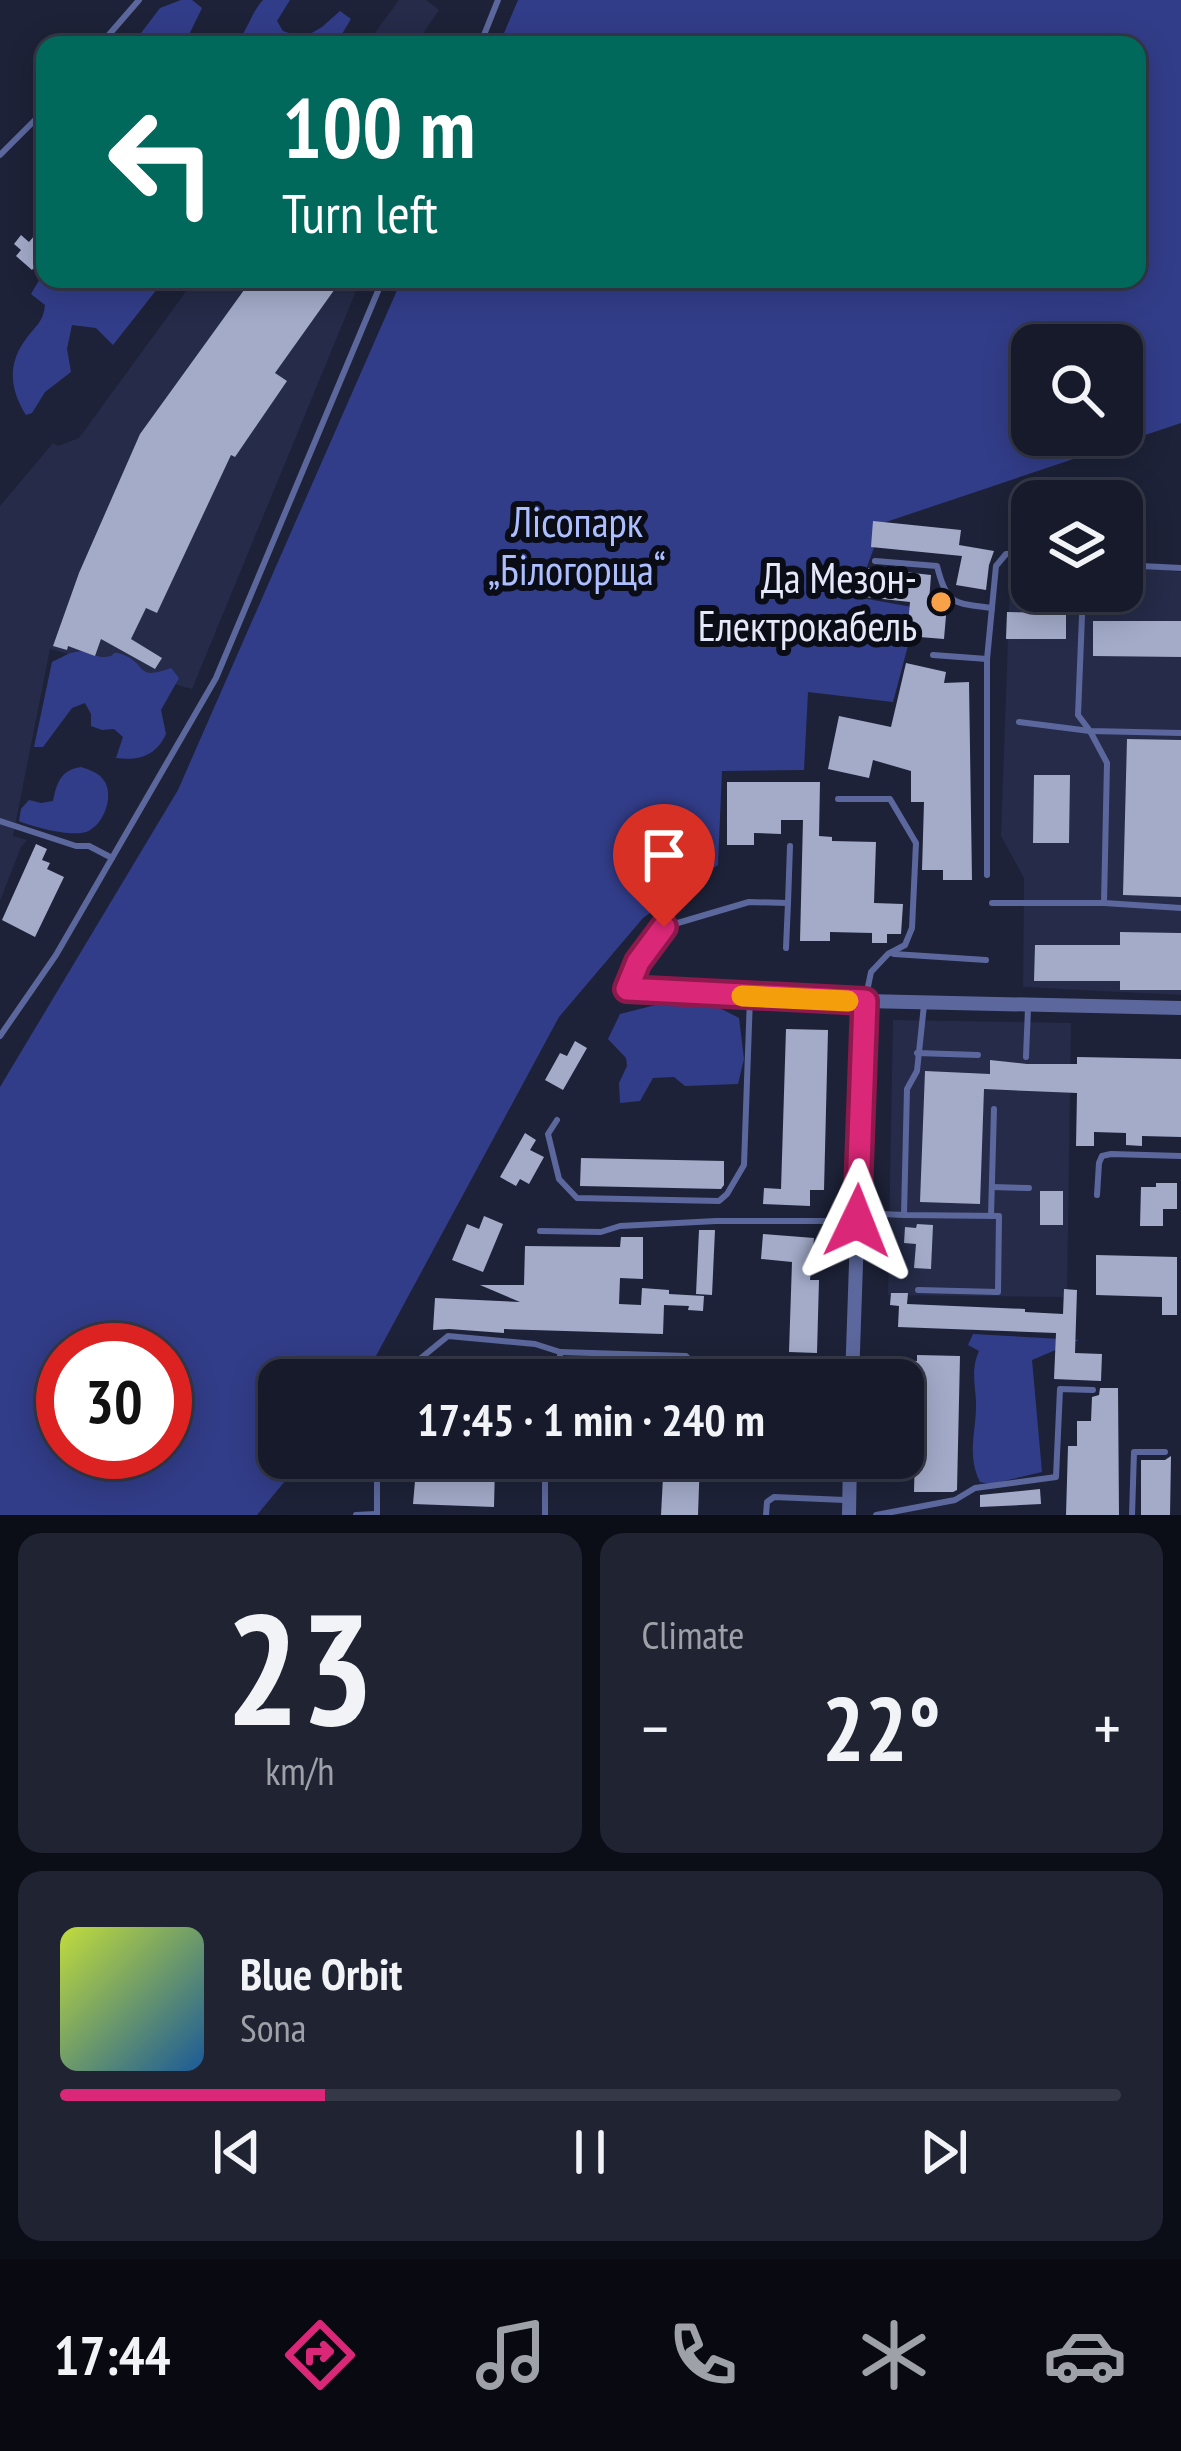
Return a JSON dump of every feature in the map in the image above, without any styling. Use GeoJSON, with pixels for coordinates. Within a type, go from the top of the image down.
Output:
{"type":"FeatureCollection","features":[{"type":"Feature","properties":{"kind":"street"},"geometry":{"type":"LineString","coordinates":[[853,1359],[865,1001],[1181,1008]]}},
{"type":"Feature","properties":{"kind":"lane"},"geometry":{"type":"LineString","coordinates":[[108,36],[139,0]]}},
{"type":"Feature","properties":{"kind":"lane"},"geometry":{"type":"LineString","coordinates":[[484,36],[498,0]]}},
{"type":"Feature","properties":{"kind":"lane"},"geometry":{"type":"LineString","coordinates":[[0,154],[36,121]]}},
{"type":"Feature","properties":{"kind":"lane"},"geometry":{"type":"LineString","coordinates":[[0,1036],[56,955],[216,678],[378,288]]}},
{"type":"Feature","properties":{"kind":"lane"},"geometry":{"type":"LineString","coordinates":[[987,874],[987,659],[996,566],[1011,554]]}},
{"type":"Feature","properties":{"kind":"lane"},"geometry":{"type":"LineString","coordinates":[[875,561],[937,566],[943,590],[958,604],[992,608]]}},
{"type":"Feature","properties":{"kind":"lane"},"geometry":{"type":"LineString","coordinates":[[1143,566],[1181,568]]}},
{"type":"Feature","properties":{"kind":"lane"},"geometry":{"type":"LineString","coordinates":[[1082,612],[1078,715],[1107,763],[1104,903]]}},
{"type":"Feature","properties":{"kind":"lane"},"geometry":{"type":"LineString","coordinates":[[933,655],[987,659]]}},
{"type":"Feature","properties":{"kind":"lane"},"geometry":{"type":"LineString","coordinates":[[1019,722],[1090,731],[1181,733]]}},
{"type":"Feature","properties":{"kind":"lane"},"geometry":{"type":"LineString","coordinates":[[788,903],[749,902],[664,927],[638,962],[627,989],[865,1001],[871,972],[905,944],[912,928],[916,843],[890,799],[838,800]]}},
{"type":"Feature","properties":{"kind":"lane"},"geometry":{"type":"LineString","coordinates":[[0,821],[89,846],[112,859]]}},
{"type":"Feature","properties":{"kind":"lane"},"geometry":{"type":"LineString","coordinates":[[786,948],[790,846]]}},
{"type":"Feature","properties":{"kind":"lane"},"geometry":{"type":"LineString","coordinates":[[992,903],[1181,908]]}},
{"type":"Feature","properties":{"kind":"lane"},"geometry":{"type":"LineString","coordinates":[[888,954],[986,960]]}},
{"type":"Feature","properties":{"kind":"lane"},"geometry":{"type":"LineString","coordinates":[[557,1120],[548,1134],[559,1179],[577,1198],[719,1202],[744,1166],[750,997]]}},
{"type":"Feature","properties":{"kind":"lane"},"geometry":{"type":"LineString","coordinates":[[904,1215],[907,1089],[916,1071],[924,1002]]}},
{"type":"Feature","properties":{"kind":"lane"},"geometry":{"type":"LineString","coordinates":[[1026,1057],[1028,1004]]}},
{"type":"Feature","properties":{"kind":"lane"},"geometry":{"type":"LineString","coordinates":[[917,1053],[978,1054]]}},
{"type":"Feature","properties":{"kind":"lane"},"geometry":{"type":"LineString","coordinates":[[991,1216],[994,1109]]}},
{"type":"Feature","properties":{"kind":"lane"},"geometry":{"type":"LineString","coordinates":[[1097,1195],[1102,1156],[1181,1156]]}},
{"type":"Feature","properties":{"kind":"lane"},"geometry":{"type":"LineString","coordinates":[[992,1187],[1029,1188]]}},
{"type":"Feature","properties":{"kind":"lane"},"geometry":{"type":"LineString","coordinates":[[540,1231],[602,1232],[620,1226],[716,1221],[999,1216],[998,1292],[918,1290]]}},
{"type":"Feature","properties":{"kind":"lane"},"geometry":{"type":"LineString","coordinates":[[420,1359],[448,1336],[535,1344],[560,1352],[689,1359]]}},
{"type":"Feature","properties":{"kind":"lane"},"geometry":{"type":"LineString","coordinates":[[560,1352],[560,1359]]}},
{"type":"Feature","properties":{"kind":"lane"},"geometry":{"type":"LineString","coordinates":[[876,1515],[955,1500],[976,1488],[1056,1477],[1060,1389],[1093,1390]]}},
{"type":"Feature","properties":{"kind":"lane"},"geometry":{"type":"LineString","coordinates":[[1132,1515],[1134,1452],[1165,1451]]}},
{"type":"Feature","properties":{"kind":"lane"},"geometry":{"type":"LineString","coordinates":[[356,1515],[376,1514],[376,1479]]}},
{"type":"Feature","properties":{"kind":"lane"},"geometry":{"type":"LineString","coordinates":[[545,1479],[545,1515]]}},
{"type":"Feature","properties":{"kind":"lane"},"geometry":{"type":"LineString","coordinates":[[766,1515],[767,1502],[774,1497],[849,1507]]}},
{"type":"Feature","properties":{"kind":"shaded area"},"geometry":{"type":"Polygon","coordinates":[[[399,0],[426,0],[439,10],[421,36],[373,36],[399,0]]]}},
{"type":"Feature","properties":{"kind":"shaded area"},"geometry":{"type":"Polygon","coordinates":[[[188,288],[357,288],[192,689],[50,649],[13,836],[27,840],[0,901],[0,506],[53,443],[58,446],[79,438],[188,288]]]}},
{"type":"Feature","properties":{"kind":"shaded area"},"geometry":{"type":"Polygon","coordinates":[[[1011,553],[1011,612],[1143,612],[1143,567],[1181,572],[1181,995],[1023,987],[1024,878],[1001,836],[1011,553]]]}},
{"type":"Feature","properties":{"kind":"shaded area"},"geometry":{"type":"Polygon","coordinates":[[[893,1020],[1071,1023],[1067,1297],[888,1295],[893,1020]]]}},
{"type":"Feature","properties":{"kind":"green space"},"geometry":{"type":"Polygon","coordinates":[[[192,0],[202,8],[188,36],[139,36],[160,8],[192,0]]]}},
{"type":"Feature","properties":{"kind":"green space"},"geometry":{"type":"Polygon","coordinates":[[[263,0],[290,0],[277,21],[283,31],[297,36],[241,36],[263,0]]]}},
{"type":"Feature","properties":{"kind":"green space","name":"Лісопарк „Білогорща“"},"geometry":{"type":"Polygon","coordinates":[[[518,0],[1181,0],[1181,423],[1143,436],[1143,324],[1011,324],[1011,456],[1083,456],[883,523],[856,597],[918,608],[893,702],[808,692],[804,770],[722,771],[718,865],[643,918],[559,1017],[374,1359],[258,1359],[258,1479],[287,1479],[257,1515],[0,1515],[0,1087],[178,790],[398,288],[1146,288],[1146,36],[503,36],[518,0]]]}},
{"type":"Feature","properties":{"kind":"green space"},"geometry":{"type":"Polygon","coordinates":[[[340,11],[351,19],[342,34],[306,36],[340,11]]]}},
{"type":"Feature","properties":{"kind":"green space"},"geometry":{"type":"Polygon","coordinates":[[[36,285],[158,288],[113,345],[96,328],[72,325],[67,349],[71,372],[26,415],[14,386],[13,367],[43,316],[45,305],[31,294],[36,285]]]}},
{"type":"Feature","properties":{"kind":"green space"},"geometry":{"type":"Polygon","coordinates":[[[82,651],[103,657],[119,653],[147,672],[171,668],[179,678],[161,710],[166,734],[152,752],[139,758],[116,758],[123,737],[114,729],[91,726],[85,703],[72,708],[43,747],[34,747],[52,662],[82,651]]]}},
{"type":"Feature","properties":{"kind":"green space"},"geometry":{"type":"Polygon","coordinates":[[[81,767],[100,776],[107,788],[105,811],[92,829],[62,832],[19,821],[29,800],[53,801],[61,778],[81,767]]]}},
{"type":"Feature","properties":{"kind":"green space"},"geometry":{"type":"Polygon","coordinates":[[[679,999],[714,1005],[739,1018],[744,1059],[738,1084],[685,1086],[674,1077],[653,1078],[640,1101],[620,1103],[619,1083],[626,1058],[608,1039],[620,1014],[679,999]]]}},
{"type":"Feature","properties":{"kind":"green space"},"geometry":{"type":"Polygon","coordinates":[[[973,1334],[1079,1340],[1032,1360],[1042,1472],[991,1484],[980,1482],[973,1452],[974,1370],[979,1351],[968,1345],[973,1334]]]}},
{"type":"Feature","properties":{"kind":"building"},"geometry":{"type":"Polygon","coordinates":[[[36,234],[32,270],[16,256],[21,250],[14,244],[21,235],[29,242],[36,234]]]}},
{"type":"Feature","properties":{"kind":"building"},"geometry":{"type":"Polygon","coordinates":[[[245,288],[336,288],[275,373],[287,381],[235,457],[231,455],[157,613],[146,608],[131,639],[162,658],[155,669],[101,639],[95,656],[53,646],[79,573],[140,434],[245,288]]]}},
{"type":"Feature","properties":{"kind":"building"},"geometry":{"type":"Polygon","coordinates":[[[873,521],[961,530],[959,545],[994,551],[986,590],[956,585],[962,556],[871,547],[873,521]]]}},
{"type":"Feature","properties":{"kind":"building"},"geometry":{"type":"Polygon","coordinates":[[[868,568],[931,575],[929,602],[947,604],[944,639],[907,636],[910,602],[865,597],[868,568]]]}},
{"type":"Feature","properties":{"kind":"building"},"geometry":{"type":"Polygon","coordinates":[[[1007,612],[1066,613],[1066,639],[1006,639],[1007,612]]]}},
{"type":"Feature","properties":{"kind":"building"},"geometry":{"type":"Polygon","coordinates":[[[1093,621],[1181,621],[1181,657],[1093,656],[1093,621]]]}},
{"type":"Feature","properties":{"kind":"building"},"geometry":{"type":"Polygon","coordinates":[[[906,663],[946,672],[944,683],[969,682],[972,880],[943,880],[943,870],[922,870],[924,802],[911,802],[911,771],[873,760],[869,778],[828,769],[839,716],[891,727],[906,663]]]}},
{"type":"Feature","properties":{"kind":"building"},"geometry":{"type":"Polygon","coordinates":[[[1127,739],[1181,740],[1181,897],[1123,895],[1127,739]]]}},
{"type":"Feature","properties":{"kind":"building"},"geometry":{"type":"Polygon","coordinates":[[[1034,775],[1070,775],[1069,843],[1033,843],[1034,775]]]}},
{"type":"Feature","properties":{"kind":"building"},"geometry":{"type":"Polygon","coordinates":[[[727,782],[820,782],[819,836],[832,837],[832,841],[876,842],[874,903],[903,904],[901,934],[887,934],[887,943],[872,943],[872,933],[830,932],[830,941],[800,941],[803,820],[781,820],[781,834],[754,833],[754,845],[727,845],[727,782]]]}},
{"type":"Feature","properties":{"kind":"building"},"geometry":{"type":"Polygon","coordinates":[[[36,844],[47,849],[42,860],[50,863],[47,869],[64,877],[35,937],[2,920],[36,844]]]}},
{"type":"Feature","properties":{"kind":"building"},"geometry":{"type":"Polygon","coordinates":[[[1120,932],[1181,933],[1181,990],[1120,990],[1120,981],[1034,981],[1035,945],[1120,945],[1120,932]]]}},
{"type":"Feature","properties":{"kind":"building"},"geometry":{"type":"Polygon","coordinates":[[[786,1029],[828,1030],[824,1190],[810,1190],[810,1206],[763,1204],[764,1188],[781,1189],[786,1029]]]}},
{"type":"Feature","properties":{"kind":"building"},"geometry":{"type":"Polygon","coordinates":[[[575,1041],[587,1048],[563,1090],[545,1080],[560,1053],[567,1056],[575,1041]]]}},
{"type":"Feature","properties":{"kind":"building"},"geometry":{"type":"Polygon","coordinates":[[[1077,1057],[1181,1059],[1181,1137],[1142,1136],[1142,1146],[1126,1145],[1126,1133],[1094,1132],[1094,1146],[1076,1146],[1077,1093],[984,1089],[980,1204],[920,1202],[925,1071],[990,1074],[990,1060],[1077,1064],[1077,1057]]]}},
{"type":"Feature","properties":{"kind":"building"},"geometry":{"type":"Polygon","coordinates":[[[525,1133],[536,1140],[530,1150],[544,1157],[529,1184],[520,1179],[516,1186],[500,1177],[525,1133]]]}},
{"type":"Feature","properties":{"kind":"building"},"geometry":{"type":"Polygon","coordinates":[[[581,1158],[724,1161],[724,1185],[721,1189],[580,1186],[581,1158]]]}},
{"type":"Feature","properties":{"kind":"building"},"geometry":{"type":"Polygon","coordinates":[[[1156,1183],[1177,1183],[1177,1209],[1163,1209],[1163,1226],[1140,1226],[1141,1187],[1156,1187],[1156,1183]]]}},
{"type":"Feature","properties":{"kind":"building"},"geometry":{"type":"Polygon","coordinates":[[[1040,1191],[1063,1191],[1063,1225],[1040,1225],[1040,1191]]]}},
{"type":"Feature","properties":{"kind":"building"},"geometry":{"type":"Polygon","coordinates":[[[484,1216],[503,1224],[483,1272],[452,1260],[467,1224],[479,1229],[484,1216]]]}},
{"type":"Feature","properties":{"kind":"building"},"geometry":{"type":"Polygon","coordinates":[[[917,1224],[933,1225],[931,1269],[914,1268],[916,1244],[904,1243],[905,1227],[916,1228],[917,1224]]]}},
{"type":"Feature","properties":{"kind":"building"},"geometry":{"type":"Polygon","coordinates":[[[699,1230],[715,1230],[712,1295],[696,1294],[699,1230]]]}},
{"type":"Feature","properties":{"kind":"building"},"geometry":{"type":"Polygon","coordinates":[[[763,1234],[814,1238],[810,1280],[819,1280],[817,1353],[789,1352],[792,1262],[761,1259],[763,1234]]]}},
{"type":"Feature","properties":{"kind":"building"},"geometry":{"type":"Polygon","coordinates":[[[621,1237],[643,1237],[643,1279],[620,1278],[619,1304],[641,1305],[642,1288],[669,1290],[669,1294],[704,1296],[703,1311],[664,1305],[663,1334],[433,1330],[435,1298],[520,1302],[480,1285],[524,1285],[525,1246],[620,1247],[621,1237]]]}},
{"type":"Feature","properties":{"kind":"building"},"geometry":{"type":"Polygon","coordinates":[[[1096,1255],[1177,1257],[1177,1315],[1162,1315],[1162,1297],[1096,1295],[1096,1255]]]}},
{"type":"Feature","properties":{"kind":"building"},"geometry":{"type":"Polygon","coordinates":[[[1064,1289],[1077,1290],[1075,1353],[1102,1354],[1101,1381],[1054,1379],[1056,1333],[898,1327],[899,1306],[890,1305],[891,1293],[908,1293],[907,1304],[1063,1314],[1064,1289]]]}},
{"type":"Feature","properties":{"kind":"building"},"geometry":{"type":"Polygon","coordinates":[[[917,1355],[960,1356],[957,1490],[953,1492],[914,1492],[914,1479],[924,1479],[924,1359],[917,1355]]]}},
{"type":"Feature","properties":{"kind":"building"},"geometry":{"type":"Polygon","coordinates":[[[1100,1388],[1118,1388],[1119,1515],[1066,1515],[1068,1446],[1077,1446],[1077,1421],[1091,1421],[1092,1397],[1099,1395],[1100,1388]]]}},
{"type":"Feature","properties":{"kind":"building"},"geometry":{"type":"Polygon","coordinates":[[[1171,1456],[1170,1515],[1141,1515],[1141,1460],[1171,1456]]]}},
{"type":"Feature","properties":{"kind":"building"},"geometry":{"type":"Polygon","coordinates":[[[415,1479],[495,1479],[494,1507],[413,1504],[415,1479]]]}},
{"type":"Feature","properties":{"kind":"building"},"geometry":{"type":"Polygon","coordinates":[[[663,1479],[699,1479],[698,1515],[661,1515],[663,1479]]]}},
{"type":"Feature","properties":{"kind":"building"},"geometry":{"type":"Polygon","coordinates":[[[1040,1489],[1041,1504],[980,1507],[980,1495],[1040,1489]]]}},
{"type":"Feature","properties":{"kind":"slow traffic"},"geometry":{"type":"LineString","coordinates":[[742,996],[848,1001]]}},
{"type":"Feature","properties":{"kind":"place","name":"Да Мезон- Електрокабель"},"geometry":{"type":"Point","coordinates":[941,602]}},
{"type":"Feature","properties":{"kind":"route"},"geometry":{"type":"LineString","coordinates":[[664,927],[638,962],[627,989],[865,1001],[857,1221]]}}]}
